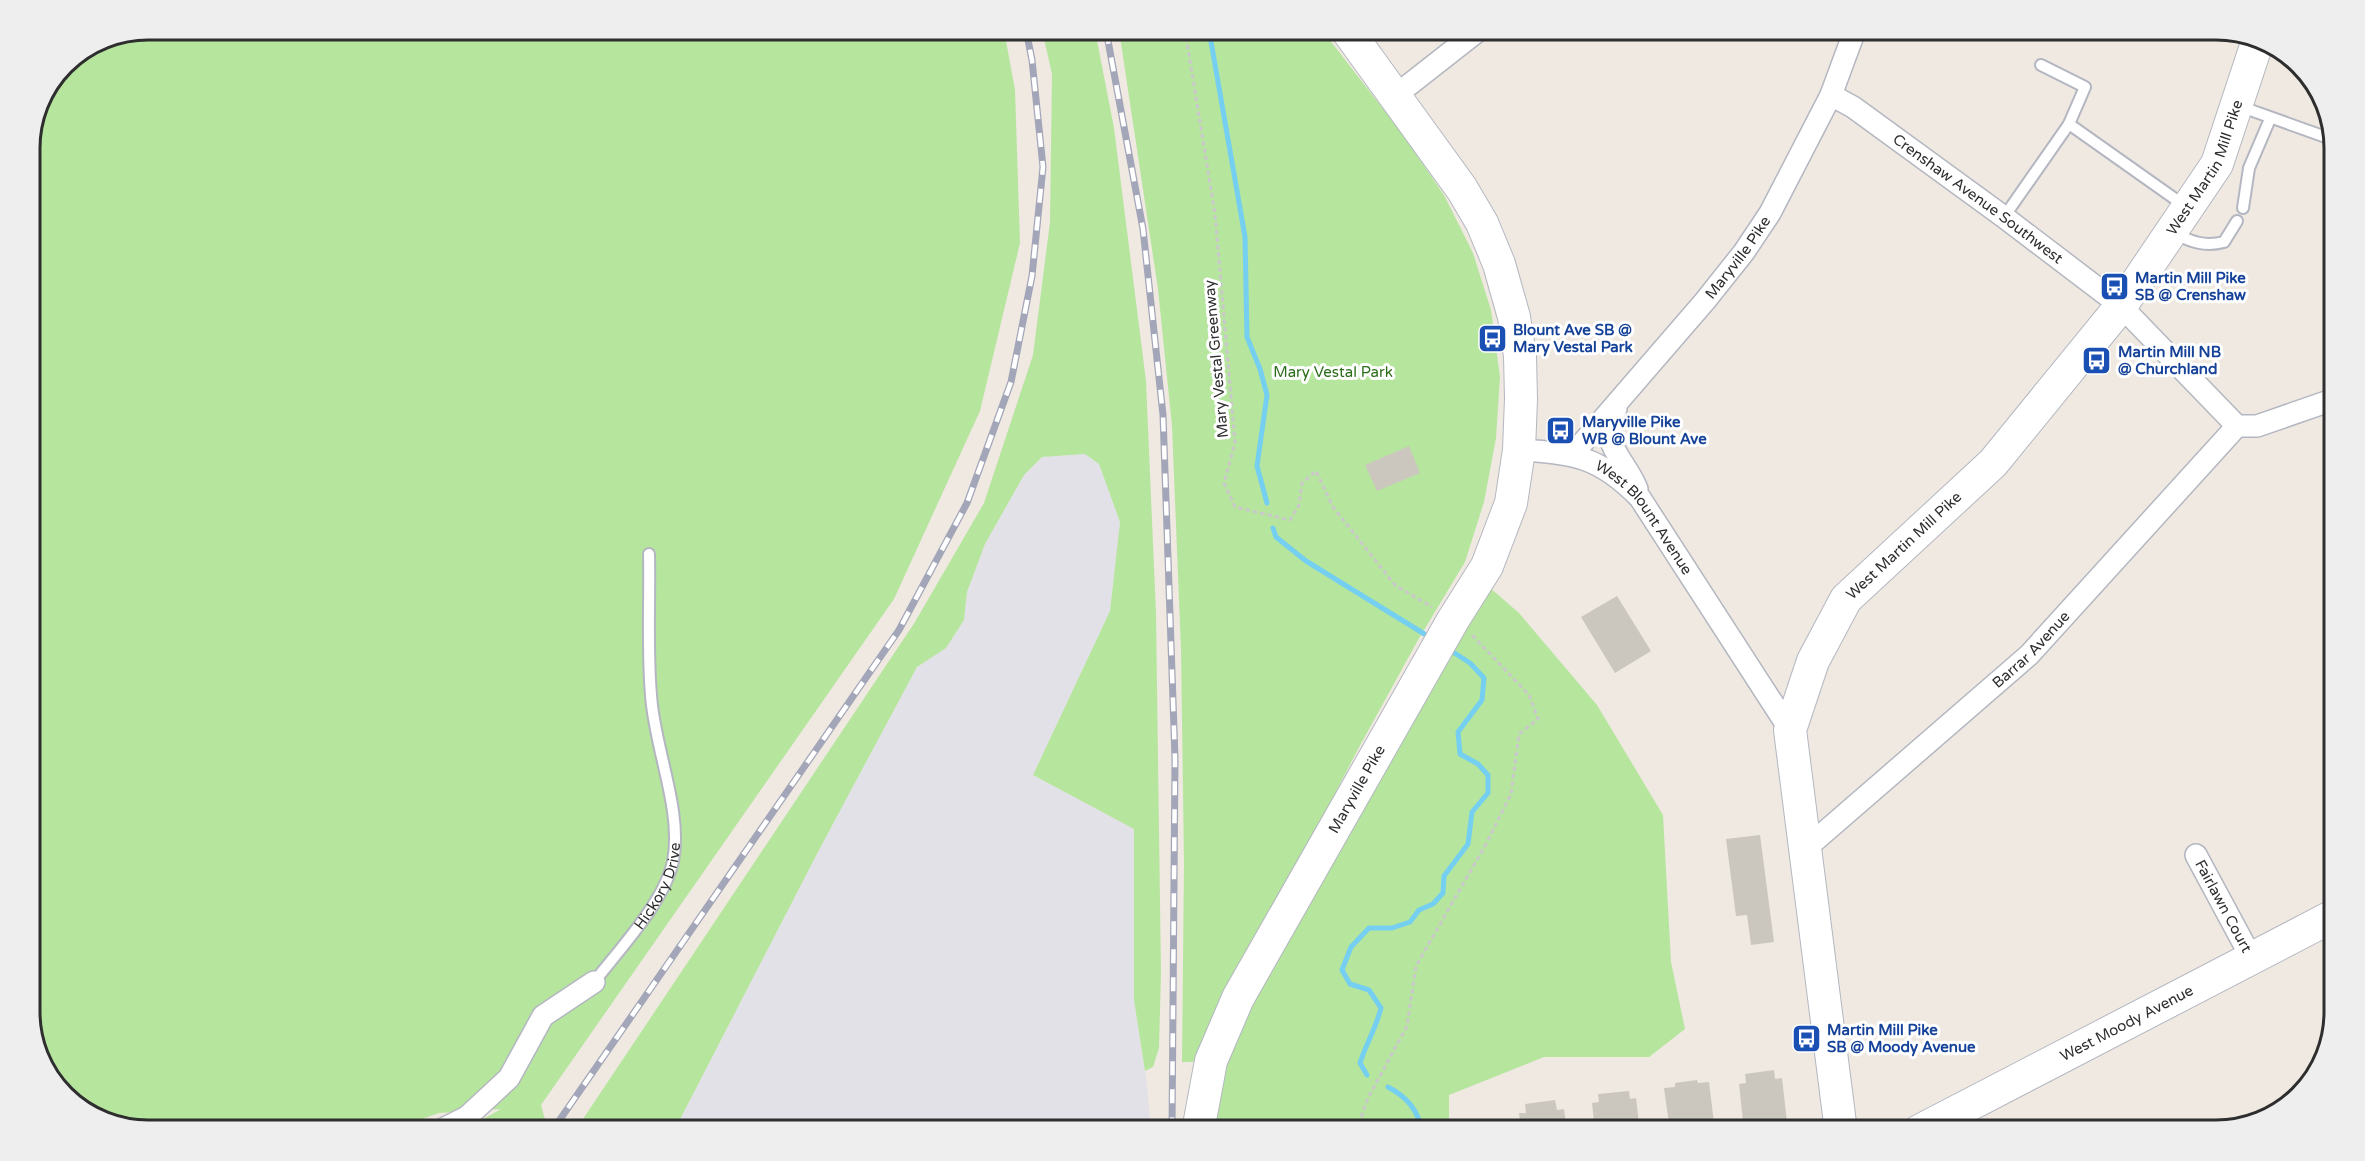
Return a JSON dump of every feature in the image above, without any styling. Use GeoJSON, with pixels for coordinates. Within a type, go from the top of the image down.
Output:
{"type":"FeatureCollection","features":[{"type":"Feature","properties":{"kind":"street"},"geometry":{"type":"LineString","coordinates":[[1355,40],[1462,189],[1482,223],[1499,264],[1509,294],[1520,356],[1520,450]]}},
{"type":"Feature","properties":{"kind":"street"},"geometry":{"type":"LineString","coordinates":[[1396,95],[1466,40]]}},
{"type":"Feature","properties":{"kind":"street","name":"Maryville Pike"},"geometry":{"type":"LineString","coordinates":[[1572,455],[1619,403],[1744,252],[1770,213],[1831,95],[1851,40]]}},
{"type":"Feature","properties":{"kind":"street","name":"West Martin Mill Pike"},"geometry":{"type":"LineString","coordinates":[[1840,1120],[1790,730],[1814,661],[1846,598],[1993,463],[2121,306],[2217,164],[2255,48]]}},
{"type":"Feature","properties":{"kind":"street","name":"Crenshaw Avenue Southwest"},"geometry":{"type":"LineString","coordinates":[[1831,95],[1853,107],[2121,306],[2237,426]]}},
{"type":"Feature","properties":{"kind":"street"},"geometry":{"type":"LineString","coordinates":[[1619,403],[1610,420],[1608,435],[1630,473],[1640,498]]}},
{"type":"Feature","properties":{"kind":"street"},"geometry":{"type":"LineString","coordinates":[[2237,426],[2257,426],[2324,403]]}},
{"type":"Feature","properties":{"kind":"street","name":"Barrar Avenue"},"geometry":{"type":"LineString","coordinates":[[1804,850],[2029,655],[2237,426]]}},
{"type":"Feature","properties":{"kind":"street","name":"Maryville Pike"},"geometry":{"type":"LineString","coordinates":[[1200,1120],[1211,1061],[1238,998],[1453,620],[1487,566],[1511,503],[1520,450]]}},
{"type":"Feature","properties":{"kind":"street","name":"West Blount Avenue"},"geometry":{"type":"LineString","coordinates":[[1520,450],[1558,452],[1588,459],[1623,481],[1640,498],[1790,730]]}},
{"type":"Feature","properties":{"kind":"street","name":"Fairlawn Court"},"geometry":{"type":"LineString","coordinates":[[2196,855],[2252,959]]}},
{"type":"Feature","properties":{"kind":"street","name":"West Moody Avenue"},"geometry":{"type":"LineString","coordinates":[[1940,1120],[2324,921]]}},
{"type":"Feature","properties":{"kind":"street","name":"Hickory Drive"},"geometry":{"type":"LineString","coordinates":[[461,1120],[509,1078],[543,1017],[594,982]]}},
{"type":"Feature","properties":{"kind":"lane"},"geometry":{"type":"LineString","coordinates":[[2004,217],[2069,124],[2085,87],[2041,65]]}},
{"type":"Feature","properties":{"kind":"lane"},"geometry":{"type":"LineString","coordinates":[[2236,105],[2323,137]]}},
{"type":"Feature","properties":{"kind":"lane"},"geometry":{"type":"LineString","coordinates":[[2243,208],[2249,168],[2270,119]]}},
{"type":"Feature","properties":{"kind":"lane"},"geometry":{"type":"LineString","coordinates":[[2069,124],[2179,220],[2191,242],[2210,245],[2224,242],[2237,221]]}},
{"type":"Feature","properties":{"kind":"lane","name":"Hickory Drive"},"geometry":{"type":"LineString","coordinates":[[594,982],[662,892],[673,862],[675,832],[656,735],[651,695],[649,554]]}},
{"type":"Feature","properties":{"kind":"path","name":"Mary Vestal Greenway"},"geometry":{"type":"LineString","coordinates":[[1187,40],[1215,214],[1235,442],[1224,483],[1235,507],[1290,520],[1299,505],[1302,483],[1316,471],[1333,507],[1395,585],[1453,620]]}},
{"type":"Feature","properties":{"kind":"path"},"geometry":{"type":"LineString","coordinates":[[1360,1120],[1368,1098],[1407,1026],[1416,966],[1486,844],[1511,794],[1519,734],[1538,719],[1529,695],[1478,640],[1453,620]]}},
{"type":"Feature","properties":{"kind":"shaded area"},"geometry":{"type":"Polygon","coordinates":[[[1085,454],[1099,464],[1120,522],[1110,611],[1033,775],[1134,829],[1134,1000],[1150,1120],[680,1120],[819,850],[917,667],[946,648],[964,620],[967,592],[985,544],[1024,475],[1042,457],[1085,454]]]}},
{"type":"Feature","properties":{"kind":"green space"},"geometry":{"type":"Polygon","coordinates":[[[148,40],[1006,40],[1015,90],[1020,243],[980,411],[894,599],[541,1105],[545,1120],[482,1120],[501,1109],[439,1113],[419,1120],[134,1120],[107,1112],[77,1094],[59,1073],[46,1047],[41,1020],[41,134],[52,101],[72,72],[94,55],[121,44],[148,40]]]}},
{"type":"Feature","properties":{"kind":"green space"},"geometry":{"type":"Polygon","coordinates":[[[1044,40],[1097,40],[1114,128],[1146,381],[1156,613],[1161,974],[1159,1048],[1153,1067],[1145,1071],[1134,1000],[1134,829],[1033,775],[1110,611],[1120,522],[1099,464],[1085,454],[1042,457],[1024,475],[985,544],[967,592],[964,620],[946,648],[917,667],[819,850],[680,1120],[582,1120],[915,622],[984,503],[1033,355],[1050,222],[1052,74],[1044,40]]]}},
{"type":"Feature","properties":{"kind":"green space","name":"Mary Vestal Park"},"geometry":{"type":"Polygon","coordinates":[[[1121,40],[1330,40],[1401,132],[1444,195],[1473,253],[1491,310],[1500,377],[1496,438],[1484,502],[1465,562],[1418,640],[1357,751],[1271,917],[1235,969],[1193,1062],[1182,1062],[1184,864],[1181,649],[1172,426],[1158,289],[1121,40]]]}},
{"type":"Feature","properties":{"kind":"green space"},"geometry":{"type":"Polygon","coordinates":[[[1489,587],[1519,613],[1597,705],[1663,815],[1671,962],[1685,1029],[1649,1057],[1544,1057],[1449,1095],[1449,1120],[1213,1120],[1221,1059],[1489,587]]]}},
{"type":"Feature","properties":{"kind":"building"},"geometry":{"type":"Polygon","coordinates":[[[1409,446],[1420,473],[1377,491],[1365,465],[1409,446]]]}},
{"type":"Feature","properties":{"kind":"building"},"geometry":{"type":"Polygon","coordinates":[[[1617,596],[1651,651],[1615,673],[1581,617],[1617,596]]]}},
{"type":"Feature","properties":{"kind":"building"},"geometry":{"type":"Polygon","coordinates":[[[1760,835],[1774,942],[1751,945],[1747,915],[1736,916],[1726,839],[1760,835]]]}},
{"type":"Feature","properties":{"kind":"building"},"geometry":{"type":"Polygon","coordinates":[[[1774,1070],[1775,1079],[1782,1078],[1787,1120],[1743,1120],[1739,1084],[1746,1083],[1745,1074],[1774,1070]]]}},
{"type":"Feature","properties":{"kind":"building"},"geometry":{"type":"Polygon","coordinates":[[[1697,1080],[1698,1083],[1709,1082],[1714,1120],[1668,1120],[1664,1088],[1675,1087],[1675,1083],[1697,1080]]]}},
{"type":"Feature","properties":{"kind":"building"},"geometry":{"type":"Polygon","coordinates":[[[1629,1091],[1630,1099],[1636,1098],[1639,1120],[1594,1120],[1592,1103],[1599,1102],[1598,1094],[1629,1091]]]}},
{"type":"Feature","properties":{"kind":"building"},"geometry":{"type":"Polygon","coordinates":[[[1555,1100],[1557,1110],[1564,1109],[1566,1120],[1520,1120],[1519,1113],[1526,1113],[1525,1104],[1555,1100]]]}},
{"type":"Feature","properties":{"kind":"waterway"},"geometry":{"type":"LineString","coordinates":[[1211,40],[1245,237],[1247,337],[1260,369],[1267,395],[1257,466],[1267,503]]}},
{"type":"Feature","properties":{"kind":"waterway"},"geometry":{"type":"LineString","coordinates":[[1273,528],[1276,537],[1306,561],[1426,635]]}},
{"type":"Feature","properties":{"kind":"waterway"},"geometry":{"type":"LineString","coordinates":[[1367,1075],[1360,1063],[1381,1008],[1369,990],[1350,984],[1342,970],[1351,947],[1369,928],[1392,928],[1410,922],[1419,910],[1433,904],[1443,893],[1444,876],[1468,844],[1472,812],[1488,793],[1488,775],[1478,764],[1460,754],[1458,732],[1482,700],[1484,678],[1470,663],[1453,652]]}},
{"type":"Feature","properties":{"kind":"waterway"},"geometry":{"type":"LineString","coordinates":[[1388,1087],[1411,1105],[1419,1120]]}},
{"type":"Feature","properties":{"kind":"railway"},"geometry":{"type":"LineString","coordinates":[[560,1120],[899,630],[967,503],[1011,382],[1032,276],[1043,167],[1028,40]]}},
{"type":"Feature","properties":{"kind":"railway"},"geometry":{"type":"LineString","coordinates":[[1108,40],[1143,229],[1163,415],[1175,758],[1172,1120]]}},
{"type":"Feature","properties":{"kind":"place","name":"Martin Mill Pike SB @ Crenshaw"},"geometry":{"type":"Point","coordinates":[2114,287]}},
{"type":"Feature","properties":{"kind":"place","name":"Blount Ave SB @ Mary Vestal Park"},"geometry":{"type":"Point","coordinates":[1492,339]}},
{"type":"Feature","properties":{"kind":"place","name":"Martin Mill NB @ Churchland"},"geometry":{"type":"Point","coordinates":[2097,361]}},
{"type":"Feature","properties":{"kind":"place","name":"Maryville Pike WB @ Blount Ave"},"geometry":{"type":"Point","coordinates":[1561,431]}},
{"type":"Feature","properties":{"kind":"place","name":"Martin Mill Pike SB @ Moody Avenue"},"geometry":{"type":"Point","coordinates":[1806,1039]}}]}
